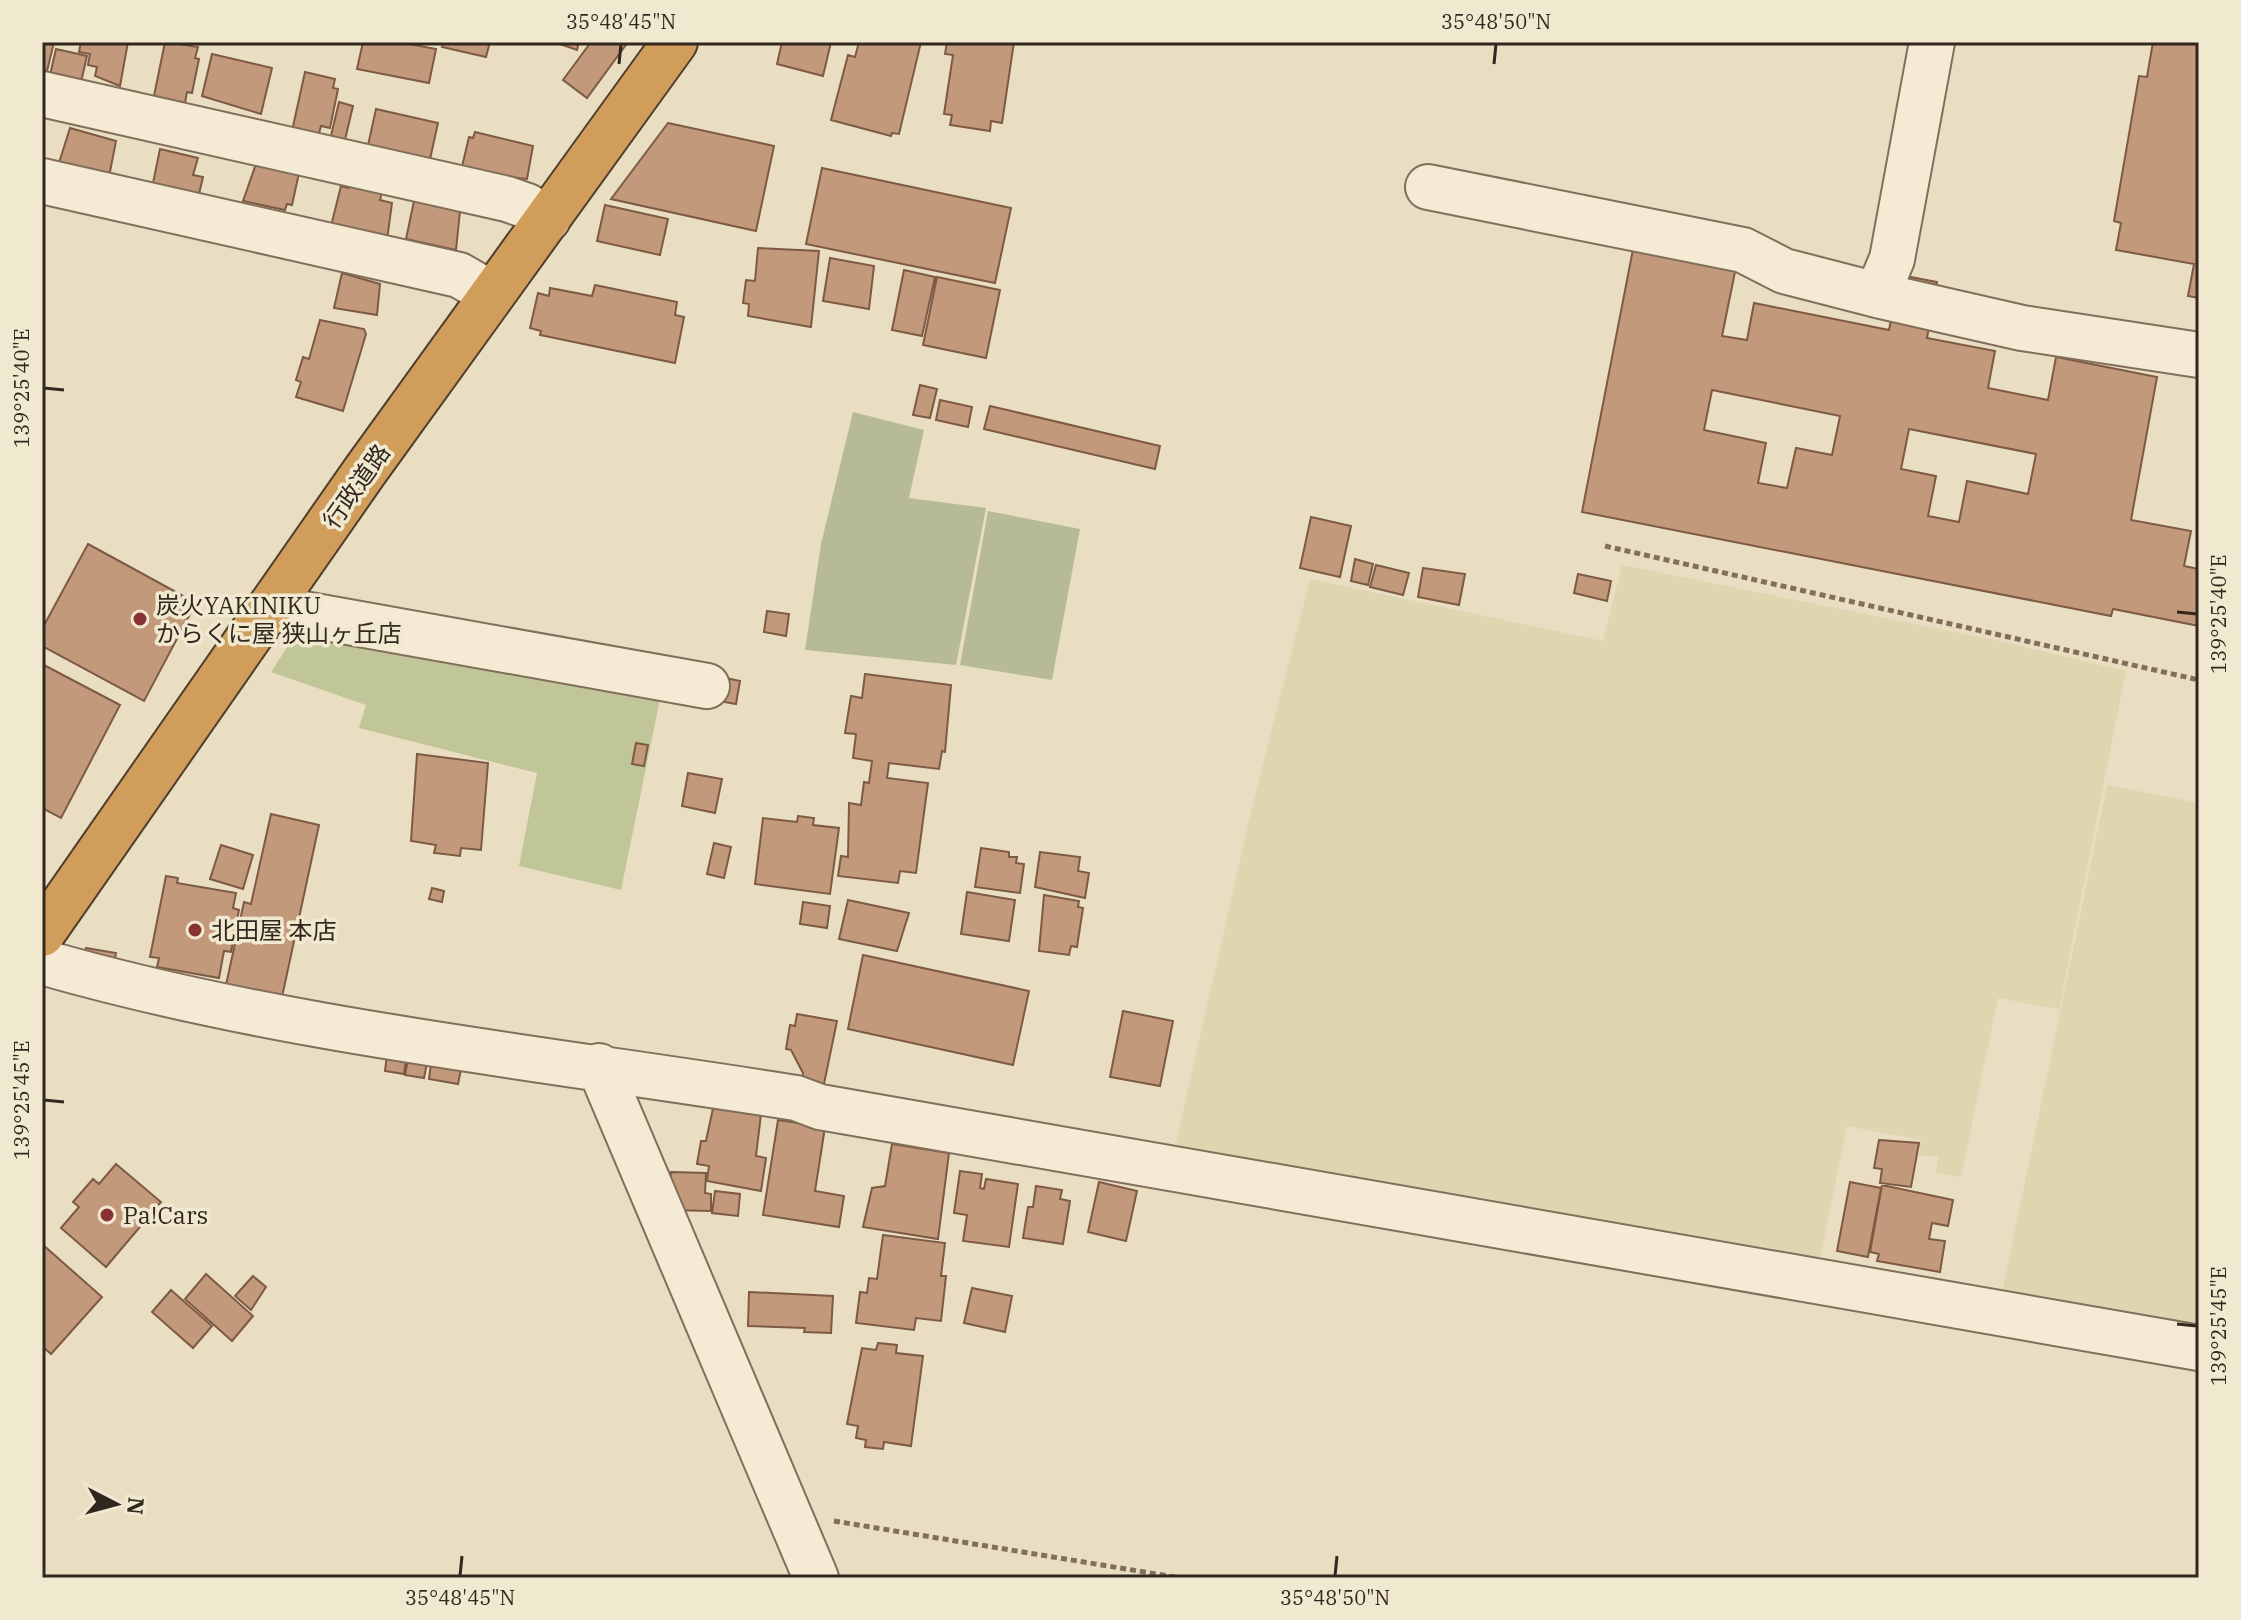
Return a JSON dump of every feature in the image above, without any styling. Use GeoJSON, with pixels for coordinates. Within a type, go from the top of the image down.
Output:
{"type":"FeatureCollection","features":[{"type":"Feature","properties":{"kind":"highway","name":"行政道路"},"geometry":{"type":"LineString","coordinates":[[42,934],[492,294],[675,42]]}},
{"type":"Feature","properties":{"kind":"street"},"geometry":{"type":"LineString","coordinates":[[1877,295],[1892,259],[1932,42]]}},
{"type":"Feature","properties":{"kind":"street"},"geometry":{"type":"LineString","coordinates":[[42,94],[507,199],[527,206],[548,219]]}},
{"type":"Feature","properties":{"kind":"street"},"geometry":{"type":"LineString","coordinates":[[42,181],[459,275],[492,294]]}},
{"type":"Feature","properties":{"kind":"street"},"geometry":{"type":"LineString","coordinates":[[1428,187],[1743,250],[1784,271],[2022,328],[2199,355]]}},
{"type":"Feature","properties":{"kind":"street"},"geometry":{"type":"LineString","coordinates":[[270,608],[707,686]]}},
{"type":"Feature","properties":{"kind":"street"},"geometry":{"type":"LineString","coordinates":[[42,962],[90,976],[322,1024],[599,1066],[2199,1348]]}},
{"type":"Feature","properties":{"kind":"street"},"geometry":{"type":"LineString","coordinates":[[599,1066],[816,1578]]}},
{"type":"Feature","properties":{"kind":"path"},"geometry":{"type":"LineString","coordinates":[[1605,546],[2199,680]]}},
{"type":"Feature","properties":{"kind":"path"},"geometry":{"type":"LineString","coordinates":[[790,1514],[1181,1578]]}},
{"type":"Feature","properties":{"kind":"shaded area"},"geometry":{"type":"Polygon","coordinates":[[[1622,565],[2004,642],[2126,671],[2059,1009],[1998,998],[1961,1177],[1936,1173],[1938,1157],[1919,1155],[1921,1140],[1847,1126],[1819,1263],[1174,1151],[1249,821],[1310,579],[1603,641],[1622,565]]]}},
{"type":"Feature","properties":{"kind":"shaded area"},"geometry":{"type":"Polygon","coordinates":[[[2107,785],[2199,803],[2199,1331],[2001,1298],[2107,785]]]}},
{"type":"Feature","properties":{"kind":"green space"},"geometry":{"type":"Polygon","coordinates":[[[853,412],[924,430],[909,498],[986,508],[956,665],[805,650],[821,544],[853,412]]]}},
{"type":"Feature","properties":{"kind":"green space"},"geometry":{"type":"Polygon","coordinates":[[[988,511],[1080,529],[1052,680],[960,665],[988,511]]]}},
{"type":"Feature","properties":{"kind":"green space"},"geometry":{"type":"Polygon","coordinates":[[[296,634],[660,699],[621,890],[519,866],[537,773],[359,728],[366,705],[271,672],[296,634]]]}},
{"type":"Feature","properties":{"kind":"building"},"geometry":{"type":"Polygon","coordinates":[[[42,42],[54,42],[47,71],[42,70],[42,42]]]}},
{"type":"Feature","properties":{"kind":"building"},"geometry":{"type":"Polygon","coordinates":[[[81,42],[128,42],[120,86],[95,76],[97,67],[88,65],[90,54],[79,52],[81,42]]]}},
{"type":"Feature","properties":{"kind":"building"},"geometry":{"type":"Polygon","coordinates":[[[165,42],[198,47],[195,58],[199,59],[192,93],[187,92],[185,103],[154,96],[165,42]]]}},
{"type":"Feature","properties":{"kind":"building"},"geometry":{"type":"Polygon","coordinates":[[[363,42],[399,42],[436,49],[429,83],[357,69],[363,42]]]}},
{"type":"Feature","properties":{"kind":"building"},"geometry":{"type":"Polygon","coordinates":[[[443,42],[490,42],[486,57],[442,47],[443,42]]]}},
{"type":"Feature","properties":{"kind":"building"},"geometry":{"type":"Polygon","coordinates":[[[554,42],[579,42],[577,50],[554,42]]]}},
{"type":"Feature","properties":{"kind":"building"},"geometry":{"type":"Polygon","coordinates":[[[591,42],[628,42],[587,98],[563,80],[591,42]]]}},
{"type":"Feature","properties":{"kind":"building"},"geometry":{"type":"Polygon","coordinates":[[[782,42],[831,42],[823,76],[777,64],[782,42]]]}},
{"type":"Feature","properties":{"kind":"building"},"geometry":{"type":"Polygon","coordinates":[[[859,42],[921,42],[899,134],[892,133],[891,136],[831,120],[848,55],[855,57],[859,42]]]}},
{"type":"Feature","properties":{"kind":"building"},"geometry":{"type":"Polygon","coordinates":[[[947,42],[1014,42],[1002,123],[991,121],[990,131],[950,125],[952,115],[944,114],[953,55],[945,54],[947,42]]]}},
{"type":"Feature","properties":{"kind":"building"},"geometry":{"type":"Polygon","coordinates":[[[2153,42],[2199,42],[2199,298],[2188,296],[2194,264],[2116,250],[2121,223],[2114,221],[2139,76],[2147,77],[2153,42]]]}},
{"type":"Feature","properties":{"kind":"building"},"geometry":{"type":"Polygon","coordinates":[[[56,49],[87,56],[81,82],[50,75],[56,49]]]}},
{"type":"Feature","properties":{"kind":"building"},"geometry":{"type":"Polygon","coordinates":[[[212,54],[272,68],[261,114],[202,96],[212,54]]]}},
{"type":"Feature","properties":{"kind":"building"},"geometry":{"type":"Polygon","coordinates":[[[305,72],[335,79],[333,88],[338,89],[330,128],[321,126],[318,137],[292,131],[305,72]]]}},
{"type":"Feature","properties":{"kind":"building"},"geometry":{"type":"Polygon","coordinates":[[[339,102],[353,106],[344,144],[330,140],[339,102]]]}},
{"type":"Feature","properties":{"kind":"building"},"geometry":{"type":"Polygon","coordinates":[[[376,109],[438,123],[429,164],[367,150],[376,109]]]}},
{"type":"Feature","properties":{"kind":"building"},"geometry":{"type":"Polygon","coordinates":[[[668,123],[774,146],[756,231],[611,199],[668,123]]]}},
{"type":"Feature","properties":{"kind":"building"},"geometry":{"type":"Polygon","coordinates":[[[70,128],[116,141],[109,177],[58,166],[70,128]]]}},
{"type":"Feature","properties":{"kind":"building"},"geometry":{"type":"Polygon","coordinates":[[[475,132],[533,146],[527,179],[461,171],[469,137],[473,138],[475,132]]]}},
{"type":"Feature","properties":{"kind":"building"},"geometry":{"type":"Polygon","coordinates":[[[160,149],[198,158],[193,175],[203,177],[198,198],[152,188],[160,149]]]}},
{"type":"Feature","properties":{"kind":"building"},"geometry":{"type":"Polygon","coordinates":[[[256,164],[299,173],[292,205],[287,204],[285,210],[243,201],[256,164]]]}},
{"type":"Feature","properties":{"kind":"building"},"geometry":{"type":"Polygon","coordinates":[[[822,168],[1011,208],[995,283],[806,244],[822,168]]]}},
{"type":"Feature","properties":{"kind":"building"},"geometry":{"type":"Polygon","coordinates":[[[349,182],[382,192],[380,200],[392,203],[387,240],[331,226],[341,186],[348,188],[349,182]]]}},
{"type":"Feature","properties":{"kind":"building"},"geometry":{"type":"Polygon","coordinates":[[[414,201],[460,211],[456,250],[406,239],[414,201]]]}},
{"type":"Feature","properties":{"kind":"building"},"geometry":{"type":"Polygon","coordinates":[[[605,205],[668,219],[660,255],[597,241],[605,205]]]}},
{"type":"Feature","properties":{"kind":"building"},"geometry":{"type":"Polygon","coordinates":[[[1635,239],[1736,267],[1722,336],[1747,340],[1754,303],[1889,330],[1900,275],[1937,282],[1927,338],[1995,351],[1988,388],[2048,400],[2056,357],[2157,377],[2131,520],[2191,531],[2184,566],[2199,569],[2199,626],[2113,609],[2111,616],[1582,512],[1635,239]],[[1712,390],[1704,430],[1766,443],[1758,483],[1787,488],[1796,448],[1832,455],[1840,416],[1712,390]],[[1909,429],[1901,469],[1936,476],[1928,516],[1959,522],[1967,481],[2028,494],[2036,454],[1909,429]]]}},
{"type":"Feature","properties":{"kind":"building"},"geometry":{"type":"Polygon","coordinates":[[[758,248],[819,251],[811,327],[748,316],[749,304],[743,303],[746,280],[755,281],[758,248]]]}},
{"type":"Feature","properties":{"kind":"building"},"geometry":{"type":"Polygon","coordinates":[[[830,258],[874,266],[869,309],[823,301],[830,258]]]}},
{"type":"Feature","properties":{"kind":"building"},"geometry":{"type":"Polygon","coordinates":[[[904,270],[935,277],[922,336],[892,330],[904,270]]]}},
{"type":"Feature","properties":{"kind":"building"},"geometry":{"type":"Polygon","coordinates":[[[342,273],[380,284],[377,315],[334,308],[342,273]]]}},
{"type":"Feature","properties":{"kind":"building"},"geometry":{"type":"Polygon","coordinates":[[[937,277],[1000,290],[986,358],[923,345],[937,277]]]}},
{"type":"Feature","properties":{"kind":"building"},"geometry":{"type":"Polygon","coordinates":[[[595,285],[677,302],[675,315],[684,317],[675,363],[540,335],[541,331],[530,328],[538,293],[549,296],[550,288],[592,296],[595,285]]]}},
{"type":"Feature","properties":{"kind":"building"},"geometry":{"type":"Polygon","coordinates":[[[320,320],[364,329],[366,334],[343,411],[296,397],[301,382],[296,380],[303,357],[309,359],[320,320]]]}},
{"type":"Feature","properties":{"kind":"building"},"geometry":{"type":"Polygon","coordinates":[[[920,385],[937,389],[930,418],[913,415],[920,385]]]}},
{"type":"Feature","properties":{"kind":"building"},"geometry":{"type":"Polygon","coordinates":[[[940,400],[972,407],[968,427],[936,420],[940,400]]]}},
{"type":"Feature","properties":{"kind":"building"},"geometry":{"type":"Polygon","coordinates":[[[990,406],[1160,446],[1155,469],[984,429],[990,406]]]}},
{"type":"Feature","properties":{"kind":"building"},"geometry":{"type":"Polygon","coordinates":[[[1311,517],[1351,526],[1340,577],[1300,568],[1311,517]]]}},
{"type":"Feature","properties":{"kind":"building"},"geometry":{"type":"Polygon","coordinates":[[[88,544],[196,603],[144,701],[42,646],[42,629],[88,544]]]}},
{"type":"Feature","properties":{"kind":"building"},"geometry":{"type":"Polygon","coordinates":[[[1355,559],[1373,564],[1368,585],[1351,581],[1355,559]]]}},
{"type":"Feature","properties":{"kind":"building"},"geometry":{"type":"Polygon","coordinates":[[[1376,565],[1409,573],[1403,595],[1370,587],[1376,565]]]}},
{"type":"Feature","properties":{"kind":"building"},"geometry":{"type":"Polygon","coordinates":[[[1423,568],[1465,574],[1459,605],[1418,597],[1423,568]]]}},
{"type":"Feature","properties":{"kind":"building"},"geometry":{"type":"Polygon","coordinates":[[[1578,574],[1611,581],[1607,601],[1574,593],[1578,574]]]}},
{"type":"Feature","properties":{"kind":"building"},"geometry":{"type":"Polygon","coordinates":[[[767,611],[789,614],[786,636],[764,632],[767,611]]]}},
{"type":"Feature","properties":{"kind":"building"},"geometry":{"type":"Polygon","coordinates":[[[42,664],[120,705],[61,818],[42,808],[42,664]]]}},
{"type":"Feature","properties":{"kind":"building"},"geometry":{"type":"Polygon","coordinates":[[[865,674],[951,685],[945,752],[942,751],[939,769],[889,763],[887,778],[928,783],[916,873],[900,871],[898,883],[838,876],[841,856],[848,857],[849,803],[861,805],[864,782],[869,783],[872,761],[853,758],[856,734],[845,733],[851,696],[862,698],[865,674]]]}},
{"type":"Feature","properties":{"kind":"building"},"geometry":{"type":"Polygon","coordinates":[[[717,676],[740,681],[736,704],[713,700],[717,676]]]}},
{"type":"Feature","properties":{"kind":"building"},"geometry":{"type":"Polygon","coordinates":[[[636,743],[648,745],[644,766],[632,764],[636,743]]]}},
{"type":"Feature","properties":{"kind":"building"},"geometry":{"type":"Polygon","coordinates":[[[417,754],[488,763],[481,850],[461,848],[460,856],[434,853],[436,845],[411,841],[417,754]]]}},
{"type":"Feature","properties":{"kind":"building"},"geometry":{"type":"Polygon","coordinates":[[[688,773],[722,779],[715,813],[682,806],[688,773]]]}},
{"type":"Feature","properties":{"kind":"building"},"geometry":{"type":"Polygon","coordinates":[[[271,814],[319,825],[282,997],[226,985],[244,902],[251,904],[271,814]]]}},
{"type":"Feature","properties":{"kind":"building"},"geometry":{"type":"Polygon","coordinates":[[[798,816],[814,818],[813,825],[839,828],[830,894],[755,884],[763,818],[797,822],[798,816]]]}},
{"type":"Feature","properties":{"kind":"building"},"geometry":{"type":"Polygon","coordinates":[[[714,843],[731,847],[724,878],[707,874],[714,843]]]}},
{"type":"Feature","properties":{"kind":"building"},"geometry":{"type":"Polygon","coordinates":[[[221,845],[253,855],[243,889],[210,879],[221,845]]]}},
{"type":"Feature","properties":{"kind":"building"},"geometry":{"type":"Polygon","coordinates":[[[981,848],[1009,852],[1009,857],[1017,857],[1016,863],[1024,864],[1020,893],[975,887],[981,848]]]}},
{"type":"Feature","properties":{"kind":"building"},"geometry":{"type":"Polygon","coordinates":[[[1040,852],[1080,857],[1078,871],[1089,873],[1085,898],[1035,887],[1040,852]]]}},
{"type":"Feature","properties":{"kind":"building","name":"北田屋 本店"},"geometry":{"type":"Polygon","coordinates":[[[166,876],[178,878],[177,883],[236,893],[233,908],[239,910],[231,952],[224,951],[219,978],[157,967],[159,958],[150,957],[166,876]]]}},
{"type":"Feature","properties":{"kind":"building"},"geometry":{"type":"Polygon","coordinates":[[[432,888],[444,891],[442,902],[429,899],[432,888]]]}},
{"type":"Feature","properties":{"kind":"building"},"geometry":{"type":"Polygon","coordinates":[[[967,892],[1015,900],[1009,941],[961,934],[967,892]]]}},
{"type":"Feature","properties":{"kind":"building"},"geometry":{"type":"Polygon","coordinates":[[[1044,895],[1079,901],[1078,907],[1083,908],[1077,947],[1071,946],[1069,955],[1039,951],[1044,895]]]}},
{"type":"Feature","properties":{"kind":"building"},"geometry":{"type":"Polygon","coordinates":[[[848,900],[909,913],[897,951],[839,939],[848,900]]]}},
{"type":"Feature","properties":{"kind":"building"},"geometry":{"type":"Polygon","coordinates":[[[803,902],[830,906],[827,928],[800,924],[803,902]]]}},
{"type":"Feature","properties":{"kind":"building"},"geometry":{"type":"Polygon","coordinates":[[[86,948],[116,953],[114,964],[84,959],[86,948]]]}},
{"type":"Feature","properties":{"kind":"building"},"geometry":{"type":"Polygon","coordinates":[[[863,955],[1029,991],[1013,1065],[848,1029],[863,955]]]}},
{"type":"Feature","properties":{"kind":"building"},"geometry":{"type":"Polygon","coordinates":[[[1123,1011],[1173,1021],[1160,1086],[1110,1077],[1123,1011]]]}},
{"type":"Feature","properties":{"kind":"building"},"geometry":{"type":"Polygon","coordinates":[[[797,1014],[837,1021],[824,1084],[802,1081],[803,1073],[791,1050],[786,1049],[790,1025],[795,1026],[797,1014]]]}},
{"type":"Feature","properties":{"kind":"building"},"geometry":{"type":"Polygon","coordinates":[[[387,1055],[406,1058],[404,1074],[385,1071],[387,1055]]]}},
{"type":"Feature","properties":{"kind":"building"},"geometry":{"type":"Polygon","coordinates":[[[408,1060],[427,1063],[424,1078],[405,1075],[408,1060]]]}},
{"type":"Feature","properties":{"kind":"building"},"geometry":{"type":"Polygon","coordinates":[[[431,1064],[461,1069],[458,1084],[429,1079],[431,1064]]]}},
{"type":"Feature","properties":{"kind":"building"},"geometry":{"type":"Polygon","coordinates":[[[713,1108],[761,1114],[756,1156],[766,1158],[761,1191],[707,1181],[709,1166],[697,1164],[701,1141],[706,1141],[713,1108]]]}},
{"type":"Feature","properties":{"kind":"building"},"geometry":{"type":"Polygon","coordinates":[[[778,1120],[825,1127],[815,1191],[844,1196],[839,1227],[763,1215],[778,1120]]]}},
{"type":"Feature","properties":{"kind":"building"},"geometry":{"type":"Polygon","coordinates":[[[1879,1140],[1919,1143],[1911,1187],[1880,1183],[1882,1169],[1874,1168],[1879,1140]]]}},
{"type":"Feature","properties":{"kind":"building"},"geometry":{"type":"Polygon","coordinates":[[[892,1144],[949,1153],[938,1239],[863,1227],[872,1188],[885,1186],[892,1144]]]}},
{"type":"Feature","properties":{"kind":"building"},"geometry":{"type":"Polygon","coordinates":[[[116,1164],[161,1202],[106,1267],[61,1228],[79,1207],[73,1202],[93,1179],[99,1184],[116,1164]]]}},
{"type":"Feature","properties":{"kind":"building"},"geometry":{"type":"Polygon","coordinates":[[[960,1171],[982,1174],[980,1188],[984,1189],[986,1179],[1018,1184],[1009,1247],[963,1241],[967,1215],[954,1213],[960,1171]]]}},
{"type":"Feature","properties":{"kind":"building"},"geometry":{"type":"Polygon","coordinates":[[[671,1172],[706,1173],[705,1193],[711,1194],[711,1211],[669,1210],[671,1172]]]}},
{"type":"Feature","properties":{"kind":"building"},"geometry":{"type":"Polygon","coordinates":[[[1099,1182],[1137,1191],[1126,1241],[1088,1232],[1099,1182]]]}},
{"type":"Feature","properties":{"kind":"building"},"geometry":{"type":"Polygon","coordinates":[[[1850,1182],[1881,1188],[1868,1257],[1837,1251],[1850,1182]]]}},
{"type":"Feature","properties":{"kind":"building"},"geometry":{"type":"Polygon","coordinates":[[[1882,1185],[1953,1200],[1948,1226],[1932,1223],[1929,1239],[1945,1241],[1940,1272],[1877,1261],[1879,1254],[1870,1252],[1882,1185]]]}},
{"type":"Feature","properties":{"kind":"building"},"geometry":{"type":"Polygon","coordinates":[[[1036,1186],[1062,1190],[1060,1199],[1070,1201],[1063,1244],[1023,1238],[1028,1207],[1033,1207],[1036,1186]]]}},
{"type":"Feature","properties":{"kind":"building"},"geometry":{"type":"Polygon","coordinates":[[[715,1191],[740,1194],[738,1216],[712,1213],[715,1191]]]}},
{"type":"Feature","properties":{"kind":"building"},"geometry":{"type":"Polygon","coordinates":[[[883,1235],[945,1243],[941,1276],[946,1276],[941,1321],[916,1318],[914,1330],[856,1323],[860,1292],[867,1293],[869,1278],[877,1279],[883,1235]]]}},
{"type":"Feature","properties":{"kind":"building"},"geometry":{"type":"Polygon","coordinates":[[[42,1244],[102,1297],[51,1354],[42,1346],[42,1244]]]}},
{"type":"Feature","properties":{"kind":"building"},"geometry":{"type":"Polygon","coordinates":[[[206,1274],[253,1316],[232,1341],[185,1299],[206,1274]]]}},
{"type":"Feature","properties":{"kind":"building"},"geometry":{"type":"Polygon","coordinates":[[[253,1276],[266,1287],[251,1310],[235,1296],[253,1276]]]}},
{"type":"Feature","properties":{"kind":"building"},"geometry":{"type":"Polygon","coordinates":[[[972,1288],[1012,1296],[1005,1332],[964,1323],[972,1288]]]}},
{"type":"Feature","properties":{"kind":"building"},"geometry":{"type":"Polygon","coordinates":[[[171,1290],[212,1326],[193,1348],[152,1312],[171,1290]]]}},
{"type":"Feature","properties":{"kind":"building"},"geometry":{"type":"Polygon","coordinates":[[[749,1292],[833,1296],[831,1333],[804,1332],[805,1328],[748,1326],[749,1292]]]}},
{"type":"Feature","properties":{"kind":"building"},"geometry":{"type":"Polygon","coordinates":[[[878,1343],[897,1345],[896,1353],[923,1356],[911,1446],[884,1442],[883,1449],[865,1447],[866,1440],[856,1438],[858,1426],[847,1424],[862,1348],[876,1350],[878,1343]]]}},
{"type":"Feature","properties":{"kind":"place","name":"炭火YAKINIKU からくに屋 狭山ヶ丘店"},"geometry":{"type":"Point","coordinates":[140,619]}},
{"type":"Feature","properties":{"kind":"place","name":"北田屋 本店"},"geometry":{"type":"Point","coordinates":[195,930]}},
{"type":"Feature","properties":{"kind":"place","name":"Pa!Cars"},"geometry":{"type":"Point","coordinates":[107,1215]}}]}
